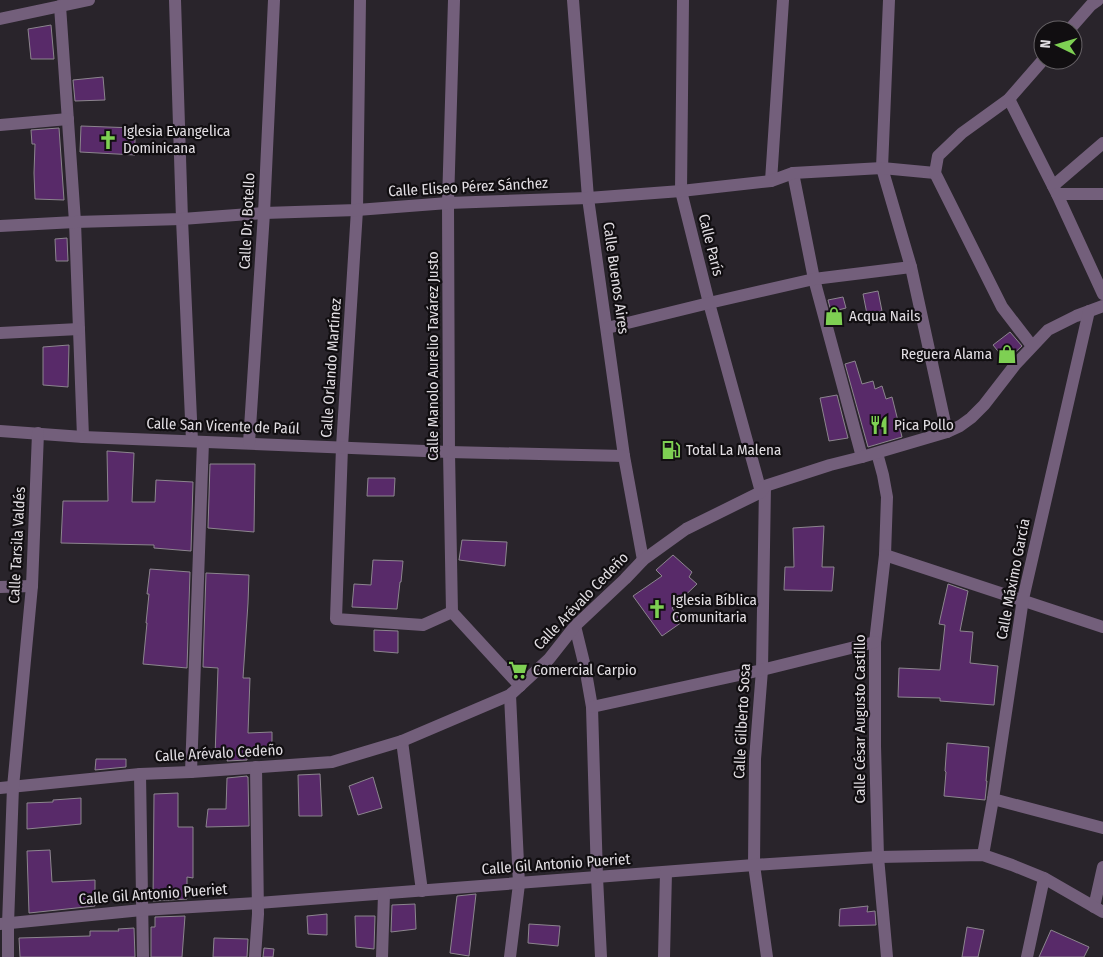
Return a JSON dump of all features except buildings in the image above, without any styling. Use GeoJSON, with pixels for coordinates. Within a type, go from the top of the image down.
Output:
{"type":"FeatureCollection","features":[{"type":"Feature","properties":{"kind":"street"},"geometry":{"type":"LineString","coordinates":[[0,18],[89,0]]}},
{"type":"Feature","properties":{"kind":"street"},"geometry":{"type":"LineString","coordinates":[[175,0],[182,219],[198,441],[191,772]]}},
{"type":"Feature","properties":{"kind":"street","name":"Calle Dr. Botello"},"geometry":{"type":"LineString","coordinates":[[250,444],[264,213],[274,0]]}},
{"type":"Feature","properties":{"kind":"street","name":"Calle Orlando Martínez"},"geometry":{"type":"LineString","coordinates":[[360,0],[357,210],[342,447],[336,619],[423,625],[452,612]]}},
{"type":"Feature","properties":{"kind":"street","name":"Calle Manolo Aurelio Tavárez Justo"},"geometry":{"type":"LineString","coordinates":[[452,612],[448,203],[454,0]]}},
{"type":"Feature","properties":{"kind":"street","name":"Calle Buenos Aires"},"geometry":{"type":"LineString","coordinates":[[573,0],[588,198],[624,456],[643,560]]}},
{"type":"Feature","properties":{"kind":"street","name":"Calle París"},"geometry":{"type":"LineString","coordinates":[[683,0],[681,191],[709,303],[763,489]]}},
{"type":"Feature","properties":{"kind":"street"},"geometry":{"type":"LineString","coordinates":[[771,181],[783,0]]}},
{"type":"Feature","properties":{"kind":"street"},"geometry":{"type":"LineString","coordinates":[[889,0],[882,168],[912,267],[947,432]]}},
{"type":"Feature","properties":{"kind":"street"},"geometry":{"type":"LineString","coordinates":[[1078,20],[1093,2]]}},
{"type":"Feature","properties":{"kind":"street"},"geometry":{"type":"LineString","coordinates":[[60,6],[75,222],[83,437]]}},
{"type":"Feature","properties":{"kind":"street"},"geometry":{"type":"LineString","coordinates":[[1032,346],[1002,307],[935,172],[938,156],[962,133],[1009,99],[1034,70]]}},
{"type":"Feature","properties":{"kind":"street"},"geometry":{"type":"LineString","coordinates":[[1009,99],[1055,190],[1103,294]]}},
{"type":"Feature","properties":{"kind":"street"},"geometry":{"type":"LineString","coordinates":[[0,125],[68,119]]}},
{"type":"Feature","properties":{"kind":"street"},"geometry":{"type":"LineString","coordinates":[[1055,190],[1103,143]]}},
{"type":"Feature","properties":{"kind":"street","name":"Calle Eliseo Pérez Sánchez"},"geometry":{"type":"LineString","coordinates":[[0,226],[182,219],[264,213],[357,210],[448,203],[588,198],[681,191],[771,181],[793,173],[882,168],[935,172]]}},
{"type":"Feature","properties":{"kind":"street"},"geometry":{"type":"LineString","coordinates":[[793,173],[814,279],[862,457]]}},
{"type":"Feature","properties":{"kind":"street"},"geometry":{"type":"LineString","coordinates":[[1055,190],[1103,194]]}},
{"type":"Feature","properties":{"kind":"street"},"geometry":{"type":"LineString","coordinates":[[607,328],[814,279],[912,267]]}},
{"type":"Feature","properties":{"kind":"street","name":"Calle Arévalo Cedeño"},"geometry":{"type":"LineString","coordinates":[[0,788],[140,774],[332,762],[402,741],[510,695],[549,659],[575,626],[643,560],[686,529],[763,489],[830,464],[877,453],[947,432],[965,422],[984,405],[1015,365],[1048,330],[1103,306]]}},
{"type":"Feature","properties":{"kind":"street","name":"Calle Máximo García"},"geometry":{"type":"LineString","coordinates":[[983,855],[1023,599],[1089,311]]}},
{"type":"Feature","properties":{"kind":"street"},"geometry":{"type":"LineString","coordinates":[[0,333],[79,329]]}},
{"type":"Feature","properties":{"kind":"street","name":"Calle San Vicente de Paúl"},"geometry":{"type":"LineString","coordinates":[[0,430],[83,437],[250,444],[449,452],[624,456]]}},
{"type":"Feature","properties":{"kind":"street","name":"Calle Tarsila Valdés"},"geometry":{"type":"LineString","coordinates":[[8,957],[4,924],[32,586],[38,433]]}},
{"type":"Feature","properties":{"kind":"street","name":"Calle César Augusto Castillo"},"geometry":{"type":"LineString","coordinates":[[877,453],[887,497],[885,554],[875,642],[878,858],[887,957]]}},
{"type":"Feature","properties":{"kind":"street","name":"Calle Gilberto Sosa"},"geometry":{"type":"LineString","coordinates":[[763,489],[762,670],[755,759],[754,865],[766,957]]}},
{"type":"Feature","properties":{"kind":"street"},"geometry":{"type":"LineString","coordinates":[[885,554],[1103,627]]}},
{"type":"Feature","properties":{"kind":"street"},"geometry":{"type":"LineString","coordinates":[[0,587],[32,586]]}},
{"type":"Feature","properties":{"kind":"street"},"geometry":{"type":"LineString","coordinates":[[452,612],[520,686]]}},
{"type":"Feature","properties":{"kind":"street"},"geometry":{"type":"LineString","coordinates":[[575,626],[585,666],[592,707],[601,957]]}},
{"type":"Feature","properties":{"kind":"street"},"geometry":{"type":"LineString","coordinates":[[592,707],[762,670],[875,642]]}},
{"type":"Feature","properties":{"kind":"street"},"geometry":{"type":"LineString","coordinates":[[510,695],[519,884],[510,957]]}},
{"type":"Feature","properties":{"kind":"street"},"geometry":{"type":"LineString","coordinates":[[402,741],[422,891]]}},
{"type":"Feature","properties":{"kind":"street"},"geometry":{"type":"LineString","coordinates":[[256,767],[258,903],[256,957]]}},
{"type":"Feature","properties":{"kind":"street"},"geometry":{"type":"LineString","coordinates":[[140,774],[142,957]]}},
{"type":"Feature","properties":{"kind":"street"},"geometry":{"type":"LineString","coordinates":[[993,799],[1103,828]]}},
{"type":"Feature","properties":{"kind":"street","name":"Calle Gil Antonio Pueriet"},"geometry":{"type":"LineString","coordinates":[[4,924],[142,910],[384,894],[754,865],[878,858],[983,855],[1044,878],[1098,910]]}},
{"type":"Feature","properties":{"kind":"street"},"geometry":{"type":"LineString","coordinates":[[1098,910],[1103,867]]}},
{"type":"Feature","properties":{"kind":"street"},"geometry":{"type":"LineString","coordinates":[[664,957],[666,872]]}},
{"type":"Feature","properties":{"kind":"street"},"geometry":{"type":"LineString","coordinates":[[1027,957],[1044,878]]}},
{"type":"Feature","properties":{"kind":"street"},"geometry":{"type":"LineString","coordinates":[[382,957],[384,894]]}},
{"type":"Feature","properties":{"kind":"place","name":"Iglesia Evangelica Dominicana"},"geometry":{"type":"Point","coordinates":[108,140]}},
{"type":"Feature","properties":{"kind":"place","name":"Acqua Nails"},"geometry":{"type":"Point","coordinates":[834,316]}},
{"type":"Feature","properties":{"kind":"place","name":"Reguera Alama"},"geometry":{"type":"Point","coordinates":[1007,354]}},
{"type":"Feature","properties":{"kind":"place","name":"Pica Pollo"},"geometry":{"type":"Point","coordinates":[879,425]}},
{"type":"Feature","properties":{"kind":"place","name":"Total La Malena"},"geometry":{"type":"Point","coordinates":[671,450]}},
{"type":"Feature","properties":{"kind":"place","name":"Iglesia Bíblica Comunitaria"},"geometry":{"type":"Point","coordinates":[657,609]}},
{"type":"Feature","properties":{"kind":"place","name":"Comercial Carpio"},"geometry":{"type":"Point","coordinates":[518,670]}}]}
